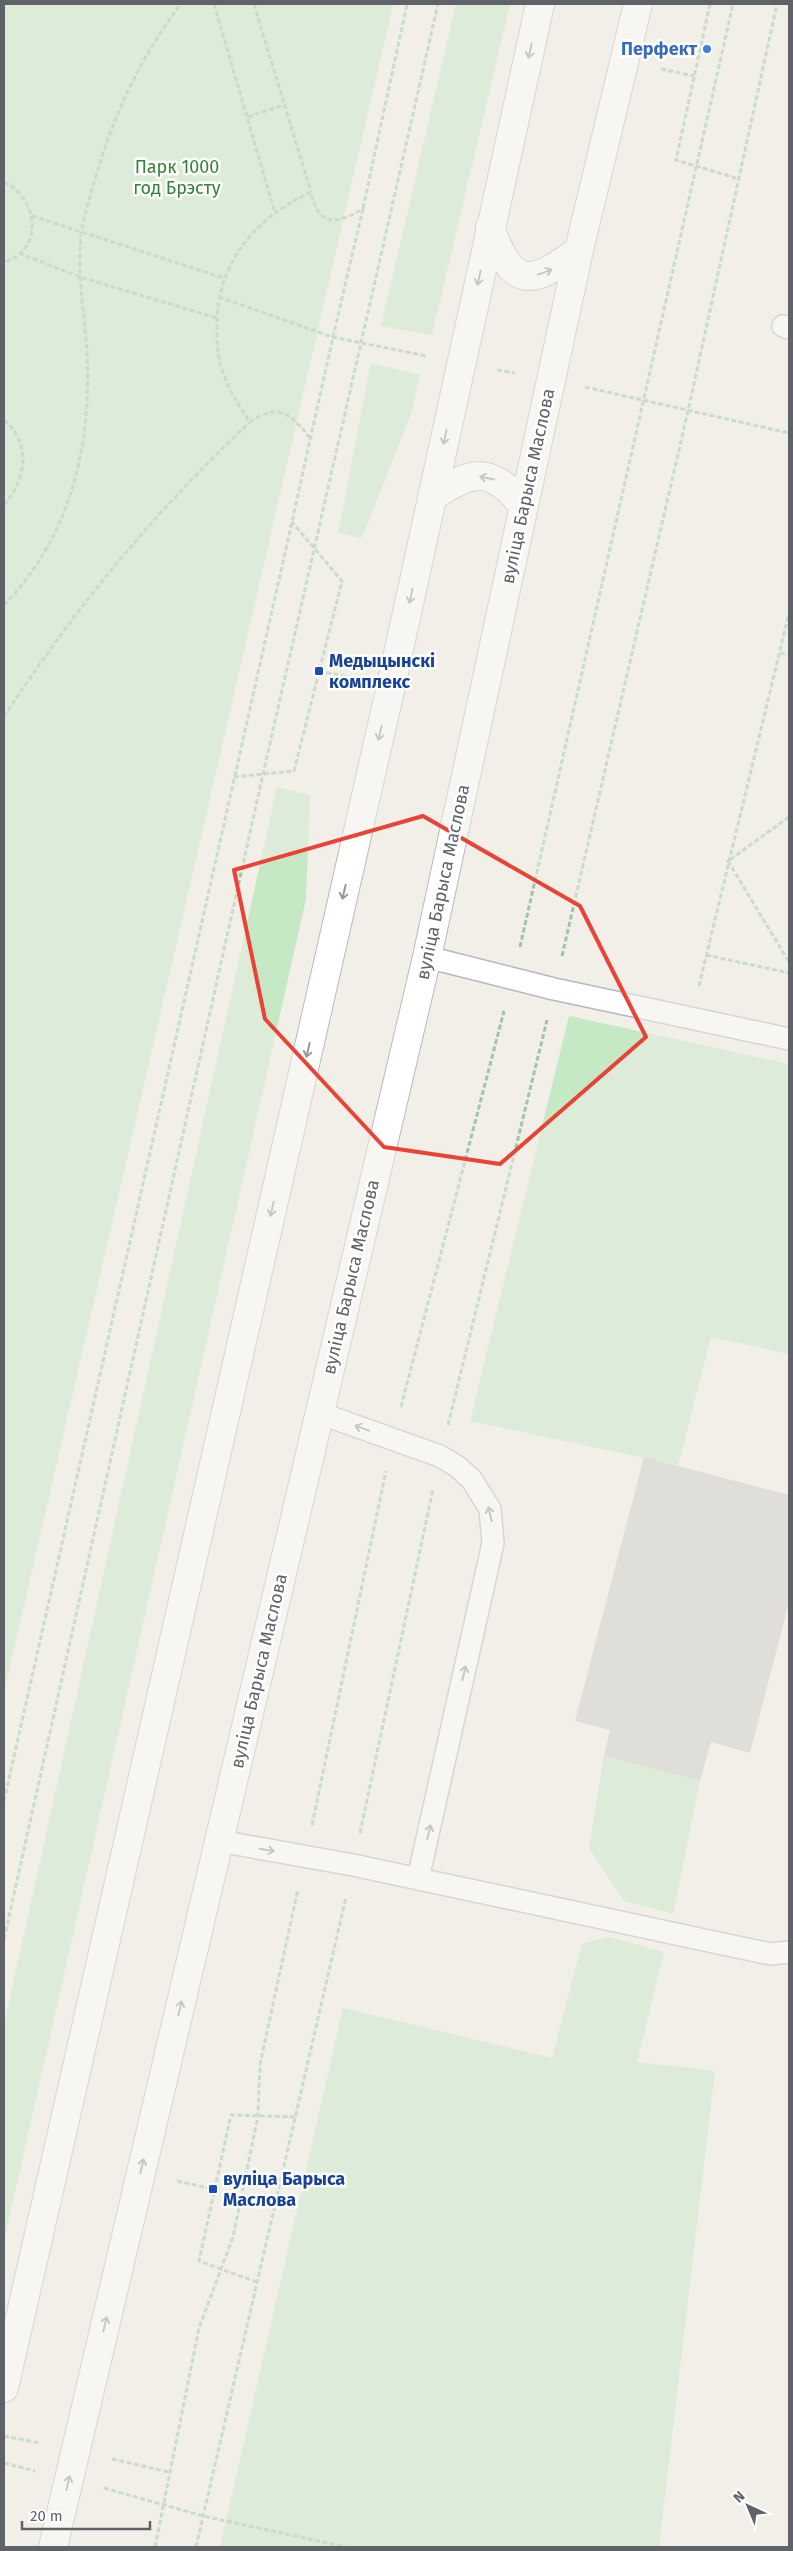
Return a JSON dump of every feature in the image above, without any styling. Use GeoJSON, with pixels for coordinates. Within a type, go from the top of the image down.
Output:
{"type":"FeatureCollection","features":[{"type":"Feature","properties":{"kind":"main road"},"geometry":{"type":"LineString","coordinates":[[4,2388],[387,705],[540,4]]}},
{"type":"Feature","properties":{"kind":"main road","name":"вуліца Барыса Маслова"},"geometry":{"type":"LineString","coordinates":[[53,2547],[427,957],[579,250],[638,4]]}},
{"type":"Feature","properties":{"kind":"main road"},"geometry":{"type":"LineString","coordinates":[[490,227],[500,255],[512,271],[527,276],[545,274],[579,250]]}},
{"type":"Feature","properties":{"kind":"main road"},"geometry":{"type":"LineString","coordinates":[[432,497],[458,480],[474,476],[493,478],[504,486],[524,508]]}},
{"type":"Feature","properties":{"kind":"lane"},"geometry":{"type":"LineString","coordinates":[[427,957],[554,989],[789,1039]]}},
{"type":"Feature","properties":{"kind":"lane"},"geometry":{"type":"LineString","coordinates":[[319,1413],[440,1456],[458,1467],[483,1494],[490,1509],[493,1542],[418,1879]]}},
{"type":"Feature","properties":{"kind":"lane"},"geometry":{"type":"LineString","coordinates":[[219,1841],[353,1865],[770,1954],[789,1952]]}},
{"type":"Feature","properties":{"kind":"path"},"geometry":{"type":"LineString","coordinates":[[4,605],[34,569],[54,536],[78,476],[86,408],[87,379],[80,277],[84,216],[99,164],[118,110],[143,60],[181,4]]}},
{"type":"Feature","properties":{"kind":"path"},"geometry":{"type":"LineString","coordinates":[[214,4],[275,213]]}},
{"type":"Feature","properties":{"kind":"path"},"geometry":{"type":"LineString","coordinates":[[254,4],[318,214],[326,219],[342,219],[363,209]]}},
{"type":"Feature","properties":{"kind":"path"},"geometry":{"type":"LineString","coordinates":[[4,1802],[332,337],[363,209],[407,4]]}},
{"type":"Feature","properties":{"kind":"path"},"geometry":{"type":"LineString","coordinates":[[4,1939],[263,774],[438,4]]}},
{"type":"Feature","properties":{"kind":"path"},"geometry":{"type":"LineString","coordinates":[[710,4],[676,160],[738,179]]}},
{"type":"Feature","properties":{"kind":"path"},"geometry":{"type":"LineString","coordinates":[[155,2547],[200,2328],[233,2237],[258,2116],[260,2064],[392,1439],[512,979],[645,400],[733,4]]}},
{"type":"Feature","properties":{"kind":"path"},"geometry":{"type":"LineString","coordinates":[[196,2547],[353,1865],[440,1456],[554,989],[688,411],[777,4]]}},
{"type":"Feature","properties":{"kind":"path"},"geometry":{"type":"LineString","coordinates":[[248,117],[284,105]]}},
{"type":"Feature","properties":{"kind":"path"},"geometry":{"type":"LineString","coordinates":[[4,182],[16,188],[27,200],[32,216],[32,233],[19,253],[12,260],[4,262]]}},
{"type":"Feature","properties":{"kind":"path"},"geometry":{"type":"LineString","coordinates":[[250,422],[229,388],[218,352],[217,318],[224,278],[251,235],[275,213],[311,192]]}},
{"type":"Feature","properties":{"kind":"path"},"geometry":{"type":"LineString","coordinates":[[32,216],[82,234],[224,278]]}},
{"type":"Feature","properties":{"kind":"path"},"geometry":{"type":"LineString","coordinates":[[19,253],[80,277],[217,318]]}},
{"type":"Feature","properties":{"kind":"path"},"geometry":{"type":"LineString","coordinates":[[219,298],[332,337],[551,380],[789,433]]}},
{"type":"Feature","properties":{"kind":"path"},"geometry":{"type":"LineString","coordinates":[[4,717],[62,632],[134,541],[213,456],[250,422],[266,413],[283,413],[298,423],[310,438]]}},
{"type":"Feature","properties":{"kind":"path"},"geometry":{"type":"LineString","coordinates":[[4,420],[19,440],[23,458],[22,476],[14,493],[4,505]]}},
{"type":"Feature","properties":{"kind":"path"},"geometry":{"type":"LineString","coordinates":[[234,777],[294,771],[342,581],[292,522]]}},
{"type":"Feature","properties":{"kind":"path"},"geometry":{"type":"LineString","coordinates":[[692,1018],[728,861],[789,613]]}},
{"type":"Feature","properties":{"kind":"path"},"geometry":{"type":"LineString","coordinates":[[780,653],[789,655]]}},
{"type":"Feature","properties":{"kind":"path"},"geometry":{"type":"LineString","coordinates":[[728,861],[789,818]]}},
{"type":"Feature","properties":{"kind":"path"},"geometry":{"type":"LineString","coordinates":[[728,861],[789,962]]}},
{"type":"Feature","properties":{"kind":"path"},"geometry":{"type":"LineString","coordinates":[[706,955],[789,973]]}},
{"type":"Feature","properties":{"kind":"path"},"geometry":{"type":"LineString","coordinates":[[257,2282],[199,2261],[213,2189],[231,2115],[295,2117]]}},
{"type":"Feature","properties":{"kind":"path"},"geometry":{"type":"LineString","coordinates":[[203,2516],[346,2547]]}},
{"type":"Feature","properties":{"kind":"highlighted area"},"geometry":{"type":"Polygon","coordinates":[[[423,816],[580,906],[646,1037],[500,1164],[384,1147],[265,1019],[234,870],[423,816]]]}},
{"type":"Feature","properties":{"kind":"green space","name":"Парк 1000 год Брэсту"},"geometry":{"type":"Polygon","coordinates":[[[4,4],[393,4],[4,1692],[4,4]]]}},
{"type":"Feature","properties":{"kind":"green space"},"geometry":{"type":"Polygon","coordinates":[[[456,4],[510,4],[432,335],[381,326],[456,4]]]}},
{"type":"Feature","properties":{"kind":"green space"},"geometry":{"type":"Polygon","coordinates":[[[371,363],[420,375],[411,414],[362,538],[338,533],[371,363]]]}},
{"type":"Feature","properties":{"kind":"green space"},"geometry":{"type":"Polygon","coordinates":[[[277,787],[310,795],[306,899],[4,2241],[4,2025],[277,787]]]}},
{"type":"Feature","properties":{"kind":"green space"},"geometry":{"type":"Polygon","coordinates":[[[569,1016],[789,1064],[789,1354],[711,1337],[678,1465],[470,1421],[569,1016]]]}},
{"type":"Feature","properties":{"kind":"green space"},"geometry":{"type":"Polygon","coordinates":[[[604,1756],[700,1781],[673,1914],[624,1901],[589,1848],[604,1756]]]}},
{"type":"Feature","properties":{"kind":"green space"},"geometry":{"type":"Polygon","coordinates":[[[609,1937],[664,1952],[637,2062],[715,2071],[659,2547],[220,2547],[343,2008],[552,2058],[582,1944],[609,1937]]]}},
{"type":"Feature","properties":{"kind":"building"},"geometry":{"type":"Polygon","coordinates":[[[644,1457],[789,1495],[789,1602],[750,1753],[711,1742],[700,1781],[604,1756],[610,1730],[575,1721],[644,1457]]]}},
{"type":"Feature","properties":{"kind":"place","name":"Перфект"},"geometry":{"type":"Point","coordinates":[707,49]}},
{"type":"Feature","properties":{"kind":"place","name":"Медыцынскі комплекс"},"geometry":{"type":"Point","coordinates":[319,671]}},
{"type":"Feature","properties":{"kind":"place","name":"вуліца Барыса Маслова"},"geometry":{"type":"Point","coordinates":[213,2189]}}]}
